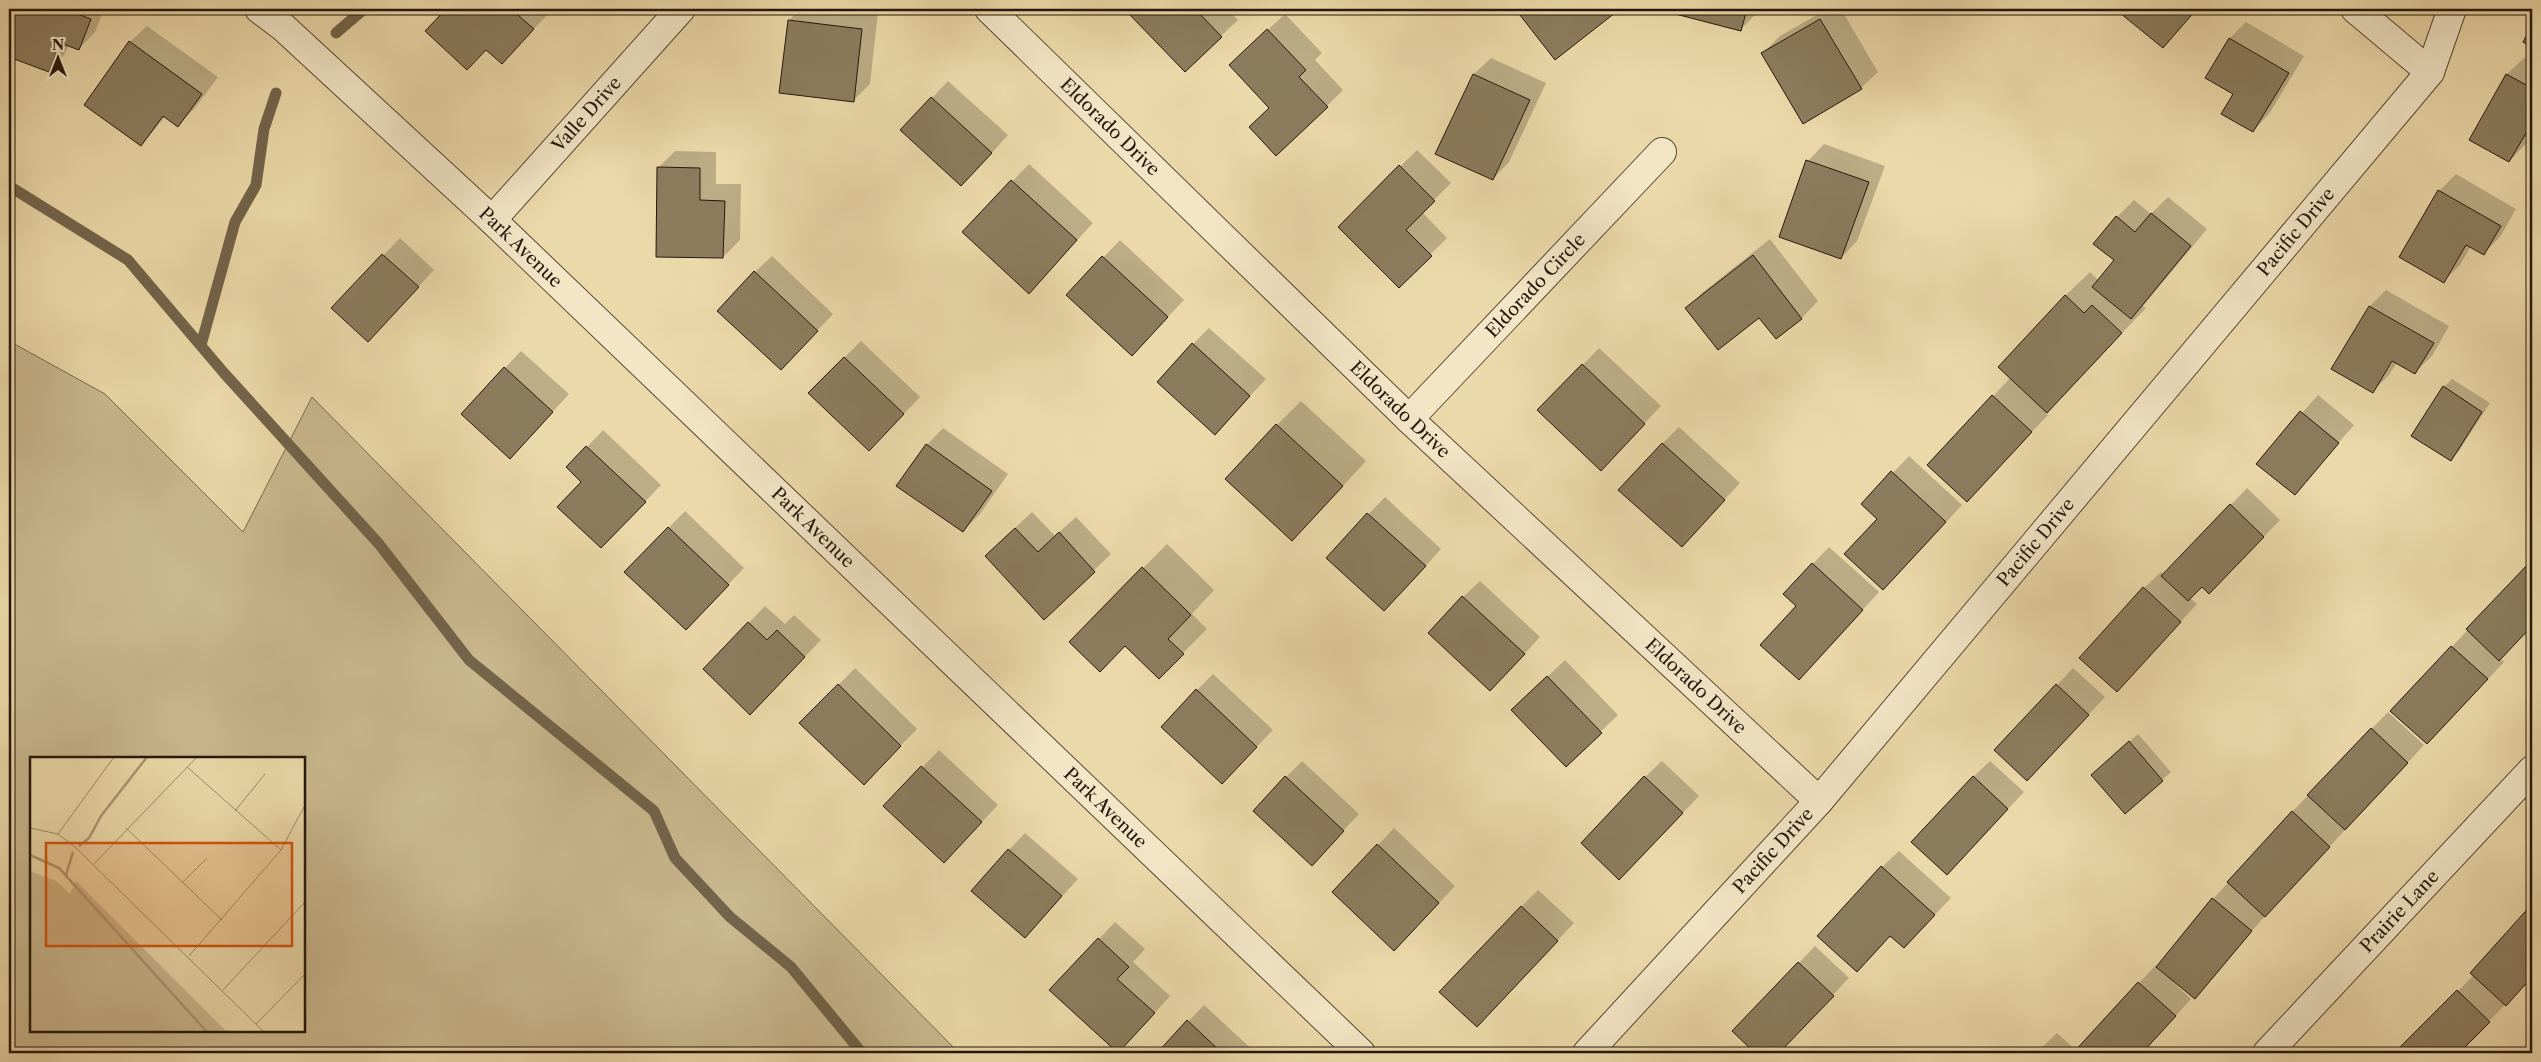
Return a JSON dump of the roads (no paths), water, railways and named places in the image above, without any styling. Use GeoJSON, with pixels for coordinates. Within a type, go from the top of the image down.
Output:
{"type":"FeatureCollection","features":[{"type":"Feature","properties":{"kind":"street","name":"Park Avenue"},"geometry":{"type":"LineString","coordinates":[[259,9],[290,33],[492,220],[1361,1053]]}},
{"type":"Feature","properties":{"kind":"street","name":"Valle Drive"},"geometry":{"type":"LineString","coordinates":[[492,220],[681,9]]}},
{"type":"Feature","properties":{"kind":"street","name":"Eldorado Drive"},"geometry":{"type":"LineString","coordinates":[[989,9],[1409,419],[1819,801]]}},
{"type":"Feature","properties":{"kind":"street"},"geometry":{"type":"LineString","coordinates":[[2355,9],[2430,72]]}},
{"type":"Feature","properties":{"kind":"street","name":"Pacific Drive"},"geometry":{"type":"LineString","coordinates":[[1587,1053],[1819,801],[2430,72],[2452,9]]}},
{"type":"Feature","properties":{"kind":"street","name":"Eldorado Circle"},"geometry":{"type":"LineString","coordinates":[[1409,419],[1662,152]]}},
{"type":"Feature","properties":{"kind":"street","name":"Prairie Lane"},"geometry":{"type":"LineString","coordinates":[[2267,1053],[2532,770]]}},
{"type":"Feature","properties":{"kind":"waterway"},"geometry":{"type":"LineString","coordinates":[[336,33],[364,9]]}},
{"type":"Feature","properties":{"kind":"waterway"},"geometry":{"type":"LineString","coordinates":[[201,345],[235,222],[256,185],[264,129],[276,93]]}},
{"type":"Feature","properties":{"kind":"waterway"},"geometry":{"type":"LineString","coordinates":[[9,186],[128,260],[224,373],[379,544],[469,660],[654,811],[675,858],[730,917],[791,967],[862,1053]]}}]}
